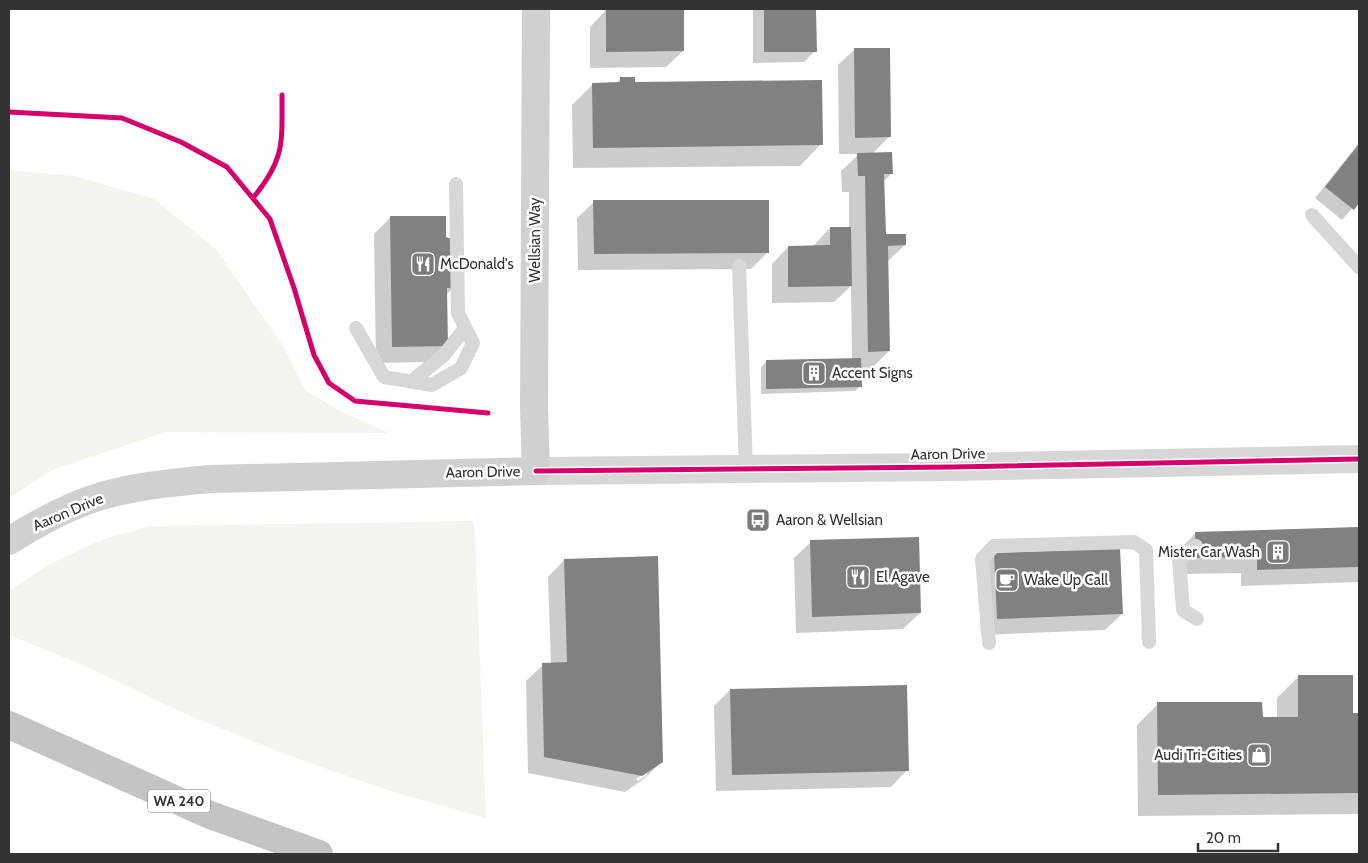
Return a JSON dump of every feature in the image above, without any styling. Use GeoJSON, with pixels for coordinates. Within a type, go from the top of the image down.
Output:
{"type":"FeatureCollection","features":[{"type":"Feature","properties":{"kind":"highway"},"geometry":{"type":"LineString","coordinates":[[9,720],[42,740]]}},
{"type":"Feature","properties":{"kind":"highway","name":"WA 240"},"geometry":{"type":"LineString","coordinates":[[9,725],[210,815],[319,854]]}},
{"type":"Feature","properties":{"kind":"main road","name":"Wellsian Way"},"geometry":{"type":"LineString","coordinates":[[536,9],[534,408],[536,471]]}},
{"type":"Feature","properties":{"kind":"main road","name":"Aaron Drive"},"geometry":{"type":"LineString","coordinates":[[9,541],[50,518],[95,498],[172,482],[210,479],[536,471]]}},
{"type":"Feature","properties":{"kind":"street","name":"Aaron Drive"},"geometry":{"type":"LineString","coordinates":[[536,471],[953,467],[1359,459]]}},
{"type":"Feature","properties":{"kind":"lane"},"geometry":{"type":"LineString","coordinates":[[356,328],[384,377],[432,385],[460,368],[472,343],[458,313],[456,184]]}},
{"type":"Feature","properties":{"kind":"lane"},"geometry":{"type":"LineString","coordinates":[[1312,215],[1359,267]]}},
{"type":"Feature","properties":{"kind":"lane"},"geometry":{"type":"LineString","coordinates":[[739,266],[746,469]]}},
{"type":"Feature","properties":{"kind":"lane"},"geometry":{"type":"LineString","coordinates":[[412,381],[444,355],[466,328]]}},
{"type":"Feature","properties":{"kind":"lane"},"geometry":{"type":"LineString","coordinates":[[989,643],[982,559],[994,546],[1134,542],[1146,550],[1150,642]]}},
{"type":"Feature","properties":{"kind":"lane"},"geometry":{"type":"LineString","coordinates":[[1196,546],[1179,559],[1183,610],[1197,619]]}},
{"type":"Feature","properties":{"kind":"shaded area"},"geometry":{"type":"Polygon","coordinates":[[[9,170],[74,176],[154,199],[216,249],[283,346],[305,390],[340,411],[389,433],[166,432],[54,469],[9,498],[9,170]]]}},
{"type":"Feature","properties":{"kind":"shaded area"},"geometry":{"type":"Polygon","coordinates":[[[473,521],[475,532],[486,818],[396,793],[287,755],[190,716],[85,666],[9,635],[9,591],[48,565],[101,540],[150,526],[473,521]]]}},
{"type":"Feature","properties":{"kind":"building"},"geometry":{"type":"Polygon","coordinates":[[[606,9],[684,9],[684,51],[606,52],[606,9]]]}},
{"type":"Feature","properties":{"kind":"building"},"geometry":{"type":"Polygon","coordinates":[[[764,9],[816,9],[817,52],[764,52],[764,9]]]}},
{"type":"Feature","properties":{"kind":"building"},"geometry":{"type":"Polygon","coordinates":[[[854,48],[890,48],[891,137],[855,138],[854,48]]]}},
{"type":"Feature","properties":{"kind":"building"},"geometry":{"type":"Polygon","coordinates":[[[620,77],[635,77],[635,82],[822,80],[823,145],[593,148],[592,83],[620,82],[620,77]]]}},
{"type":"Feature","properties":{"kind":"building"},"geometry":{"type":"Polygon","coordinates":[[[1359,144],[1359,203],[1354,210],[1325,187],[1359,144]]]}},
{"type":"Feature","properties":{"kind":"building"},"geometry":{"type":"Polygon","coordinates":[[[892,152],[893,174],[884,174],[886,234],[906,234],[906,245],[888,246],[890,351],[868,352],[865,176],[858,176],[857,153],[892,152]]]}},
{"type":"Feature","properties":{"kind":"building"},"geometry":{"type":"Polygon","coordinates":[[[593,200],[769,200],[769,253],[594,254],[593,200]]]}},
{"type":"Feature","properties":{"kind":"building","name":"McDonald's"},"geometry":{"type":"Polygon","coordinates":[[[390,216],[446,216],[446,237],[454,240],[455,288],[447,288],[448,346],[392,347],[390,216]]]}},
{"type":"Feature","properties":{"kind":"building"},"geometry":{"type":"Polygon","coordinates":[[[830,227],[851,227],[852,286],[788,287],[788,246],[830,245],[830,227]]]}},
{"type":"Feature","properties":{"kind":"building","name":"Accent Signs"},"geometry":{"type":"Polygon","coordinates":[[[861,358],[862,387],[766,389],[766,360],[861,358]]]}},
{"type":"Feature","properties":{"kind":"building","name":"Mister Car Wash"},"geometry":{"type":"Polygon","coordinates":[[[1359,527],[1359,567],[1257,570],[1257,557],[1196,558],[1195,532],[1359,527]]]}},
{"type":"Feature","properties":{"kind":"building"},"geometry":{"type":"Polygon","coordinates":[[[919,537],[921,613],[812,617],[810,540],[919,537]]]}},
{"type":"Feature","properties":{"kind":"building"},"geometry":{"type":"Polygon","coordinates":[[[1120,548],[1123,614],[997,619],[994,553],[1120,548]]]}},
{"type":"Feature","properties":{"kind":"building"},"geometry":{"type":"Polygon","coordinates":[[[658,556],[663,762],[642,776],[544,757],[542,663],[567,662],[564,559],[658,556]]]}},
{"type":"Feature","properties":{"kind":"building","name":"Audi Tri-Cities"},"geometry":{"type":"Polygon","coordinates":[[[1298,675],[1353,675],[1353,713],[1359,713],[1359,793],[1158,795],[1157,702],[1262,702],[1263,717],[1298,717],[1298,675]]]}},
{"type":"Feature","properties":{"kind":"building"},"geometry":{"type":"Polygon","coordinates":[[[907,685],[909,771],[732,775],[730,689],[907,685]]]}},
{"type":"Feature","properties":{"kind":"cycle path"},"geometry":{"type":"LineString","coordinates":[[253,198],[271,172],[276,161],[281,138],[282,95]]}},
{"type":"Feature","properties":{"kind":"cycle path"},"geometry":{"type":"LineString","coordinates":[[9,112],[122,118],[181,142],[227,167],[270,219],[294,288],[314,355],[329,383],[355,401],[488,413]]}},
{"type":"Feature","properties":{"kind":"cycle path"},"geometry":{"type":"LineString","coordinates":[[536,471],[953,467],[1359,459]]}},
{"type":"Feature","properties":{"kind":"place","name":"McDonald's"},"geometry":{"type":"Point","coordinates":[423,264]}},
{"type":"Feature","properties":{"kind":"place","name":"Accent Signs"},"geometry":{"type":"Point","coordinates":[814,373]}},
{"type":"Feature","properties":{"kind":"place","name":"Aaron & Wellsian"},"geometry":{"type":"Point","coordinates":[758,520]}},
{"type":"Feature","properties":{"kind":"place","name":"Mister Car Wash"},"geometry":{"type":"Point","coordinates":[1278,552]}},
{"type":"Feature","properties":{"kind":"place","name":"El Agave"},"geometry":{"type":"Point","coordinates":[858,577]}},
{"type":"Feature","properties":{"kind":"place","name":"Wake Up Call"},"geometry":{"type":"Point","coordinates":[1007,580]}},
{"type":"Feature","properties":{"kind":"place","name":"Audi Tri-Cities"},"geometry":{"type":"Point","coordinates":[1259,755]}}]}
